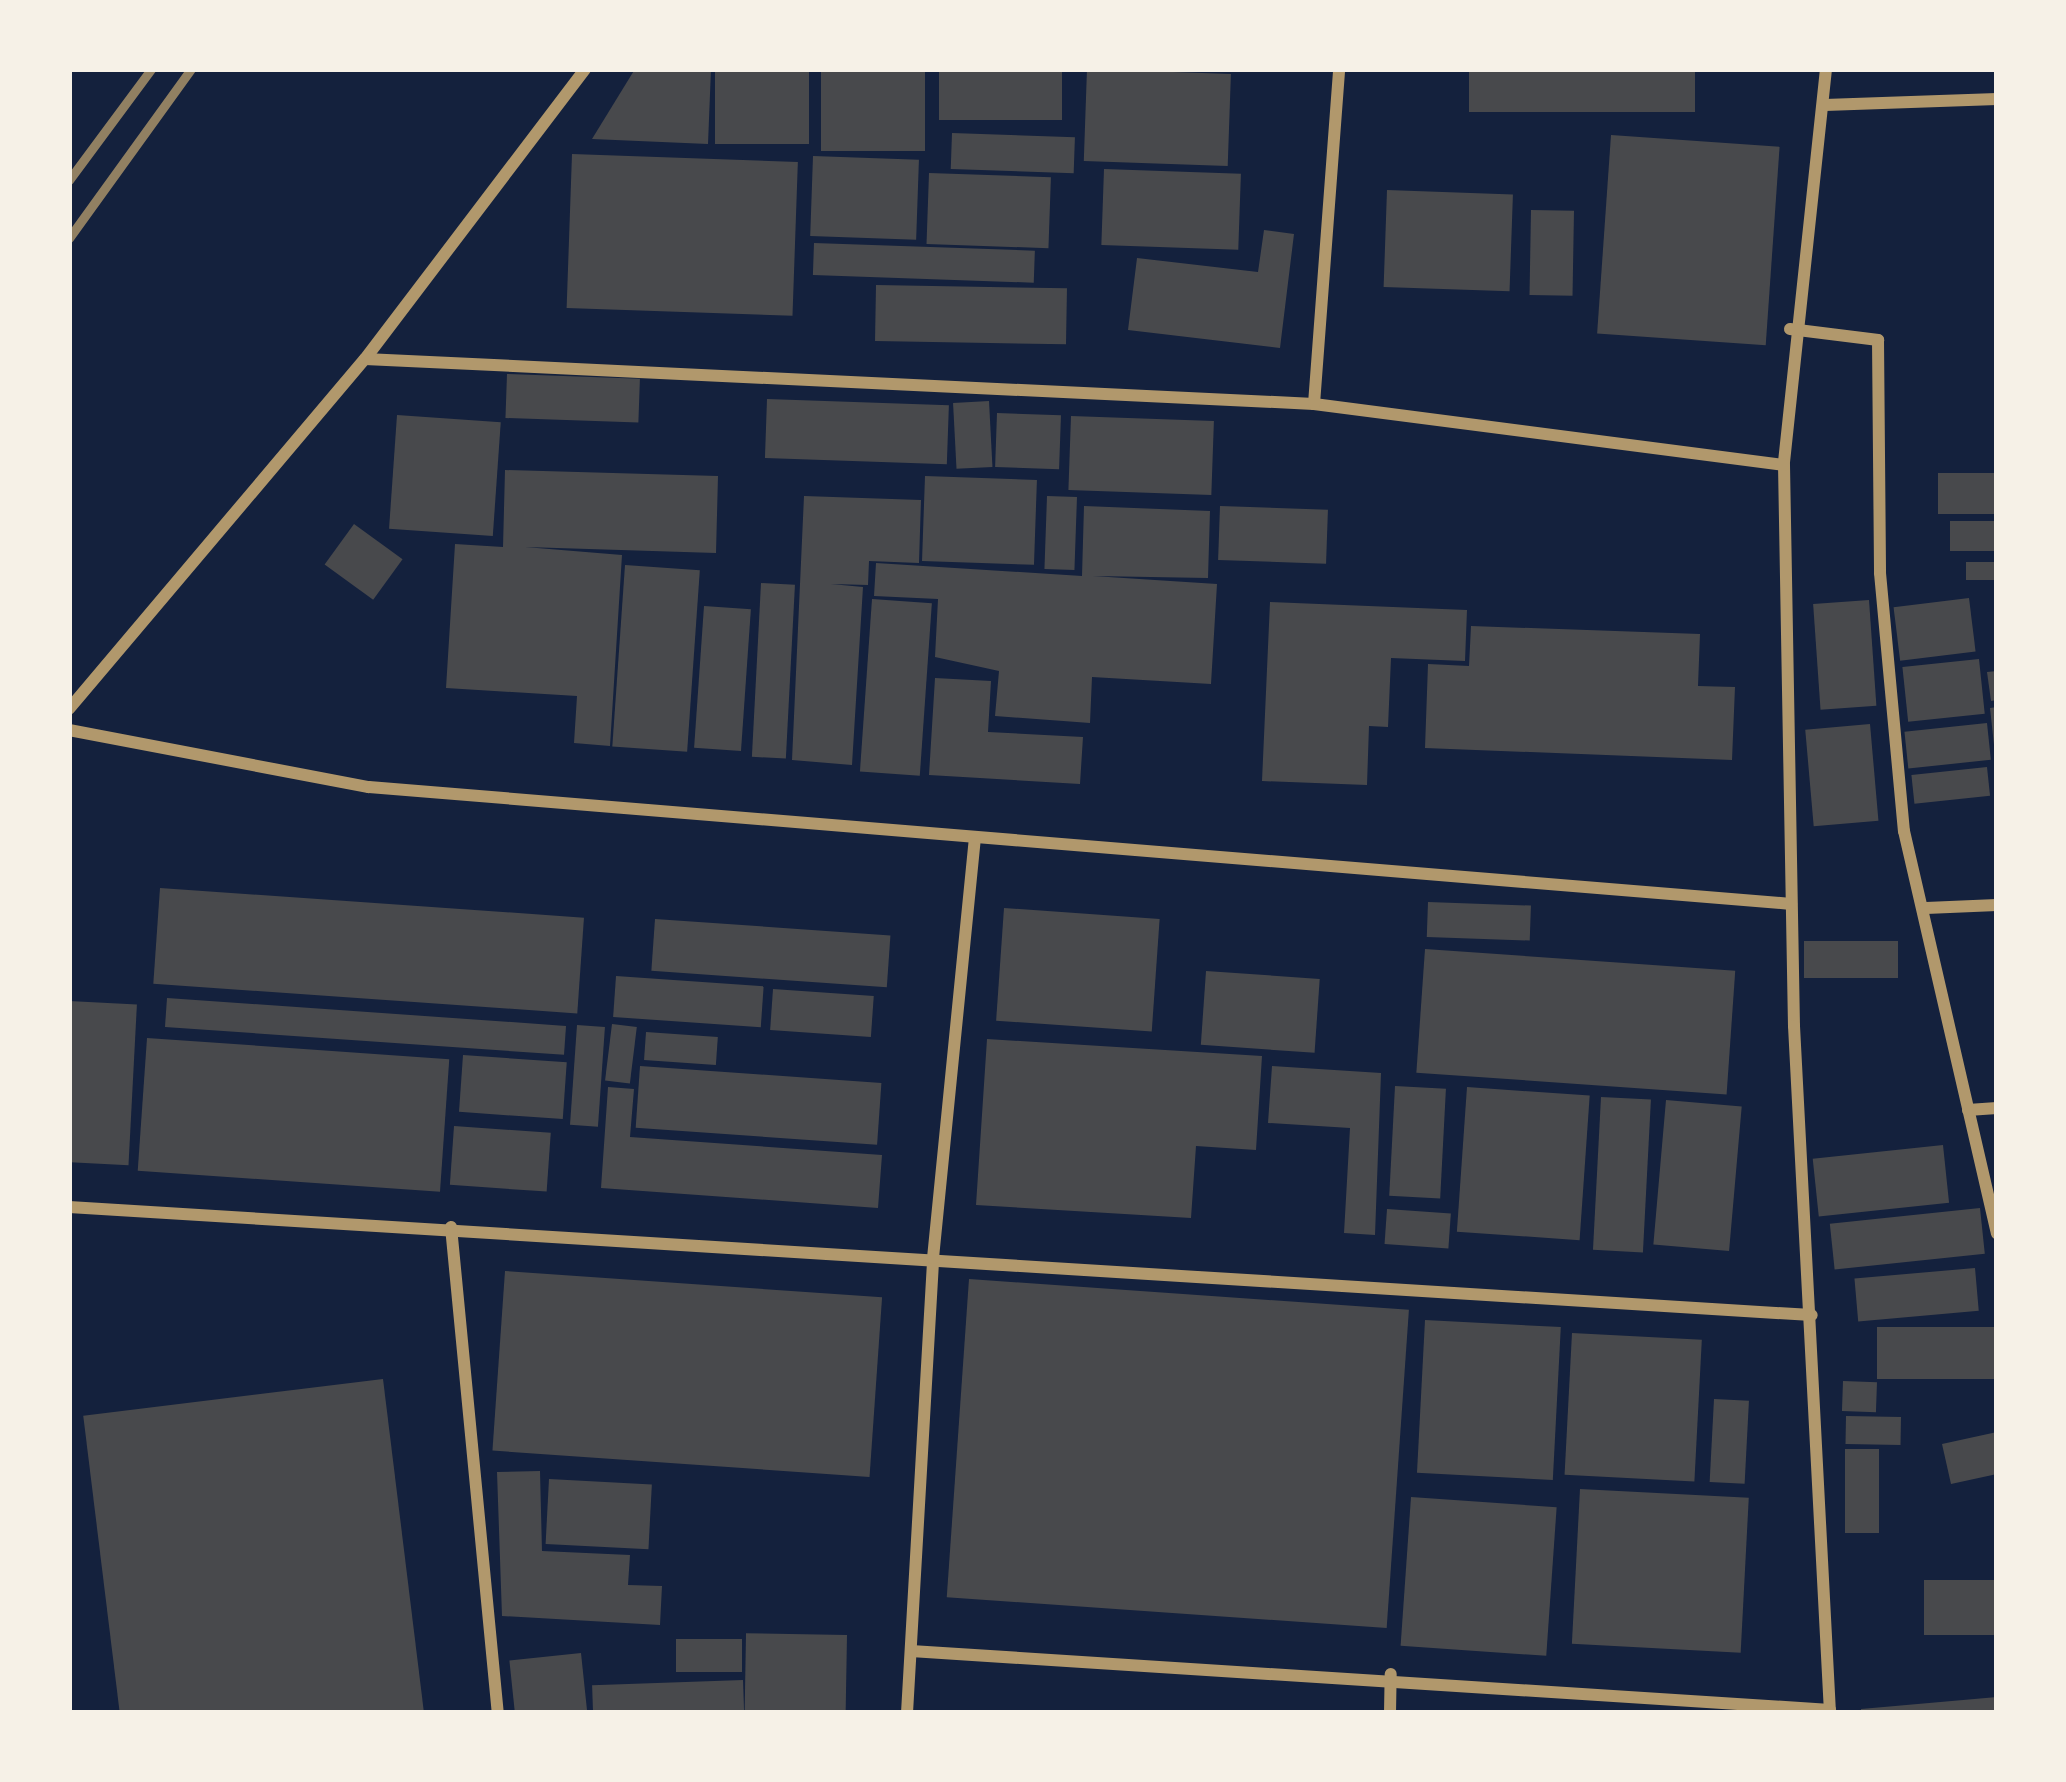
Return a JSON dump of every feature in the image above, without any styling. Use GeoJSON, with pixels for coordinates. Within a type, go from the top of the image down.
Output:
{"type":"FeatureCollection","features":[{"type":"Feature","properties":{"kind":"street"},"geometry":{"type":"LineString","coordinates":[[69,709],[365,359],[585,69]]}},
{"type":"Feature","properties":{"kind":"street"},"geometry":{"type":"LineString","coordinates":[[1314,404],[1339,69]]}},
{"type":"Feature","properties":{"kind":"street"},"geometry":{"type":"LineString","coordinates":[[911,1651],[1391,1674],[1830,1712],[1791,904],[1784,465],[1790,328],[1825,105],[1826,69]]}},
{"type":"Feature","properties":{"kind":"street"},"geometry":{"type":"LineString","coordinates":[[1825,105],[1997,99]]}},
{"type":"Feature","properties":{"kind":"street"},"geometry":{"type":"LineString","coordinates":[[1790,328],[1879,340],[1880,573],[1904,831],[1926,908],[1997,1233]]}},
{"type":"Feature","properties":{"kind":"street"},"geometry":{"type":"LineString","coordinates":[[365,359],[1314,404],[1784,465]]}},
{"type":"Feature","properties":{"kind":"street"},"geometry":{"type":"LineString","coordinates":[[69,730],[369,787],[1791,904]]}},
{"type":"Feature","properties":{"kind":"street"},"geometry":{"type":"LineString","coordinates":[[907,1713],[933,1258],[975,837]]}},
{"type":"Feature","properties":{"kind":"street"},"geometry":{"type":"LineString","coordinates":[[1926,908],[1997,905]]}},
{"type":"Feature","properties":{"kind":"street"},"geometry":{"type":"LineString","coordinates":[[1968,1110],[1997,1108]]}},
{"type":"Feature","properties":{"kind":"street"},"geometry":{"type":"LineString","coordinates":[[69,1207],[451,1227],[1812,1315]]}},
{"type":"Feature","properties":{"kind":"street"},"geometry":{"type":"LineString","coordinates":[[451,1227],[498,1713]]}},
{"type":"Feature","properties":{"kind":"street"},"geometry":{"type":"LineString","coordinates":[[1390,1713],[1391,1674]]}},
{"type":"Feature","properties":{"kind":"building"},"geometry":{"type":"Polygon","coordinates":[[[635,69],[711,69],[708,144],[592,139],[635,69]]]}},
{"type":"Feature","properties":{"kind":"building"},"geometry":{"type":"Polygon","coordinates":[[[715,69],[809,69],[809,144],[715,144],[715,69]]]}},
{"type":"Feature","properties":{"kind":"building"},"geometry":{"type":"Polygon","coordinates":[[[821,69],[925,69],[925,151],[821,151],[821,69]]]}},
{"type":"Feature","properties":{"kind":"building"},"geometry":{"type":"Polygon","coordinates":[[[939,69],[1062,69],[1062,120],[939,120],[939,69]]]}},
{"type":"Feature","properties":{"kind":"building"},"geometry":{"type":"Polygon","coordinates":[[[1087,69],[1231,74],[1228,166],[1084,161],[1087,69]]]}},
{"type":"Feature","properties":{"kind":"building"},"geometry":{"type":"Polygon","coordinates":[[[1469,69],[1695,69],[1695,112],[1469,112],[1469,69]]]}},
{"type":"Feature","properties":{"kind":"building"},"geometry":{"type":"Polygon","coordinates":[[[952,133],[1075,137],[1074,173],[951,169],[952,133]]]}},
{"type":"Feature","properties":{"kind":"building"},"geometry":{"type":"Polygon","coordinates":[[[1611,135],[1780,147],[1766,345],[1597,334],[1611,135]]]}},
{"type":"Feature","properties":{"kind":"building"},"geometry":{"type":"Polygon","coordinates":[[[572,154],[798,162],[792,316],[567,308],[572,154]]]}},
{"type":"Feature","properties":{"kind":"building"},"geometry":{"type":"Polygon","coordinates":[[[813,156],[919,160],[916,240],[810,236],[813,156]]]}},
{"type":"Feature","properties":{"kind":"building"},"geometry":{"type":"Polygon","coordinates":[[[1104,169],[1241,174],[1238,250],[1101,245],[1104,169]]]}},
{"type":"Feature","properties":{"kind":"building"},"geometry":{"type":"Polygon","coordinates":[[[929,173],[1051,177],[1048,248],[927,244],[929,173]]]}},
{"type":"Feature","properties":{"kind":"building"},"geometry":{"type":"Polygon","coordinates":[[[1387,190],[1513,194],[1510,291],[1384,287],[1387,190]]]}},
{"type":"Feature","properties":{"kind":"building"},"geometry":{"type":"Polygon","coordinates":[[[1531,210],[1574,211],[1573,296],[1530,295],[1531,210]]]}},
{"type":"Feature","properties":{"kind":"building"},"geometry":{"type":"Polygon","coordinates":[[[1264,230],[1294,234],[1280,348],[1128,330],[1137,258],[1258,272],[1264,230]]]}},
{"type":"Feature","properties":{"kind":"building"},"geometry":{"type":"Polygon","coordinates":[[[814,243],[1035,251],[1034,283],[813,275],[814,243]]]}},
{"type":"Feature","properties":{"kind":"building"},"geometry":{"type":"Polygon","coordinates":[[[876,285],[1067,288],[1066,344],[875,341],[876,285]]]}},
{"type":"Feature","properties":{"kind":"building"},"geometry":{"type":"Polygon","coordinates":[[[507,374],[640,379],[638,423],[505,418],[507,374]]]}},
{"type":"Feature","properties":{"kind":"building"},"geometry":{"type":"Polygon","coordinates":[[[767,399],[949,405],[947,464],[765,458],[767,399]]]}},
{"type":"Feature","properties":{"kind":"building"},"geometry":{"type":"Polygon","coordinates":[[[989,401],[992,467],[957,469],[953,403],[989,401]]]}},
{"type":"Feature","properties":{"kind":"building"},"geometry":{"type":"Polygon","coordinates":[[[997,413],[1061,415],[1059,469],[995,467],[997,413]]]}},
{"type":"Feature","properties":{"kind":"building"},"geometry":{"type":"Polygon","coordinates":[[[397,415],[501,422],[493,536],[389,529],[397,415]]]}},
{"type":"Feature","properties":{"kind":"building"},"geometry":{"type":"Polygon","coordinates":[[[1071,416],[1214,421],[1211,495],[1068,490],[1071,416]]]}},
{"type":"Feature","properties":{"kind":"building"},"geometry":{"type":"Polygon","coordinates":[[[505,470],[718,476],[716,553],[525,547],[622,555],[610,746],[574,743],[577,696],[446,688],[455,544],[503,547],[505,470]]]}},
{"type":"Feature","properties":{"kind":"building"},"geometry":{"type":"Polygon","coordinates":[[[1938,473],[1997,473],[1997,514],[1938,514],[1938,473]]]}},
{"type":"Feature","properties":{"kind":"building"},"geometry":{"type":"Polygon","coordinates":[[[925,476],[1037,480],[1034,565],[922,561],[925,476]]]}},
{"type":"Feature","properties":{"kind":"building"},"geometry":{"type":"Polygon","coordinates":[[[804,496],[921,500],[919,563],[869,561],[868,585],[831,584],[863,587],[852,765],[792,760],[804,496]]]}},
{"type":"Feature","properties":{"kind":"building"},"geometry":{"type":"Polygon","coordinates":[[[1047,496],[1077,497],[1074,570],[1044,569],[1047,496]]]}},
{"type":"Feature","properties":{"kind":"building"},"geometry":{"type":"Polygon","coordinates":[[[1084,506],[1210,511],[1208,578],[1093,576],[1217,584],[1211,684],[1092,677],[1090,723],[995,716],[999,671],[935,657],[938,599],[874,596],[876,563],[1082,576],[1084,506]]]}},
{"type":"Feature","properties":{"kind":"building"},"geometry":{"type":"Polygon","coordinates":[[[1220,506],[1328,510],[1326,564],[1218,560],[1220,506]]]}},
{"type":"Feature","properties":{"kind":"building"},"geometry":{"type":"Polygon","coordinates":[[[1950,521],[1997,521],[1997,551],[1950,551],[1950,521]]]}},
{"type":"Feature","properties":{"kind":"building"},"geometry":{"type":"Polygon","coordinates":[[[354,524],[403,559],[373,600],[325,564],[354,524]]]}},
{"type":"Feature","properties":{"kind":"building"},"geometry":{"type":"Polygon","coordinates":[[[1966,562],[1997,562],[1997,580],[1966,580],[1966,562]]]}},
{"type":"Feature","properties":{"kind":"building"},"geometry":{"type":"Polygon","coordinates":[[[625,565],[700,570],[687,752],[612,747],[625,565]]]}},
{"type":"Feature","properties":{"kind":"building"},"geometry":{"type":"Polygon","coordinates":[[[761,583],[795,585],[786,759],[752,757],[761,583]]]}},
{"type":"Feature","properties":{"kind":"building"},"geometry":{"type":"Polygon","coordinates":[[[1969,598],[1976,652],[1900,661],[1894,607],[1969,598]]]}},
{"type":"Feature","properties":{"kind":"building"},"geometry":{"type":"Polygon","coordinates":[[[872,599],[932,603],[920,776],[860,772],[872,599]]]}},
{"type":"Feature","properties":{"kind":"building"},"geometry":{"type":"Polygon","coordinates":[[[1869,600],[1876,706],[1821,710],[1813,604],[1869,600]]]}},
{"type":"Feature","properties":{"kind":"building"},"geometry":{"type":"Polygon","coordinates":[[[1270,602],[1467,610],[1465,661],[1391,658],[1388,727],[1369,726],[1367,785],[1262,781],[1270,602]]]}},
{"type":"Feature","properties":{"kind":"building"},"geometry":{"type":"Polygon","coordinates":[[[704,606],[751,609],[741,751],[694,748],[704,606]]]}},
{"type":"Feature","properties":{"kind":"building"},"geometry":{"type":"Polygon","coordinates":[[[1471,626],[1700,634],[1698,686],[1735,687],[1732,760],[1425,748],[1428,664],[1469,666],[1471,626]]]}},
{"type":"Feature","properties":{"kind":"building"},"geometry":{"type":"Polygon","coordinates":[[[1979,659],[1985,714],[1908,722],[1902,667],[1979,659]]]}},
{"type":"Feature","properties":{"kind":"building"},"geometry":{"type":"Polygon","coordinates":[[[1997,671],[1997,700],[1991,701],[1987,672],[1997,671]]]}},
{"type":"Feature","properties":{"kind":"building"},"geometry":{"type":"Polygon","coordinates":[[[935,678],[991,681],[988,732],[1083,737],[1080,784],[929,775],[935,678]]]}},
{"type":"Feature","properties":{"kind":"building"},"geometry":{"type":"Polygon","coordinates":[[[1997,707],[1997,745],[1994,745],[1990,708],[1997,707]]]}},
{"type":"Feature","properties":{"kind":"building"},"geometry":{"type":"Polygon","coordinates":[[[1987,723],[1991,760],[1908,768],[1904,732],[1987,723]]]}},
{"type":"Feature","properties":{"kind":"building"},"geometry":{"type":"Polygon","coordinates":[[[1870,724],[1878,821],[1814,826],[1805,730],[1870,724]]]}},
{"type":"Feature","properties":{"kind":"building"},"geometry":{"type":"Polygon","coordinates":[[[1987,767],[1990,796],[1914,804],[1911,775],[1987,767]]]}},
{"type":"Feature","properties":{"kind":"building"},"geometry":{"type":"Polygon","coordinates":[[[160,888],[584,918],[577,1013],[153,984],[160,888]]]}},
{"type":"Feature","properties":{"kind":"building"},"geometry":{"type":"Polygon","coordinates":[[[1428,902],[1531,906],[1530,941],[1427,937],[1428,902]]]}},
{"type":"Feature","properties":{"kind":"building"},"geometry":{"type":"Polygon","coordinates":[[[1004,908],[1160,919],[1152,1032],[996,1021],[1004,908]]]}},
{"type":"Feature","properties":{"kind":"building"},"geometry":{"type":"Polygon","coordinates":[[[655,919],[890,935],[887,987],[651,971],[655,919]]]}},
{"type":"Feature","properties":{"kind":"building"},"geometry":{"type":"Polygon","coordinates":[[[1804,941],[1898,941],[1898,978],[1804,978],[1804,941]]]}},
{"type":"Feature","properties":{"kind":"building"},"geometry":{"type":"Polygon","coordinates":[[[1425,949],[1735,971],[1727,1094],[1416,1073],[1425,949]]]}},
{"type":"Feature","properties":{"kind":"building"},"geometry":{"type":"Polygon","coordinates":[[[1206,971],[1320,979],[1315,1053],[1201,1045],[1206,971]]]}},
{"type":"Feature","properties":{"kind":"building"},"geometry":{"type":"Polygon","coordinates":[[[616,976],[764,986],[761,1027],[613,1017],[616,976]]]}},
{"type":"Feature","properties":{"kind":"building"},"geometry":{"type":"Polygon","coordinates":[[[773,989],[874,996],[871,1037],[770,1030],[773,989]]]}},
{"type":"Feature","properties":{"kind":"building"},"geometry":{"type":"Polygon","coordinates":[[[167,998],[566,1026],[564,1055],[165,1027],[167,998]]]}},
{"type":"Feature","properties":{"kind":"building"},"geometry":{"type":"Polygon","coordinates":[[[69,1001],[137,1005],[128,1165],[69,1162],[69,1001]]]}},
{"type":"Feature","properties":{"kind":"building"},"geometry":{"type":"Polygon","coordinates":[[[612,1024],[637,1027],[630,1084],[605,1081],[612,1024]]]}},
{"type":"Feature","properties":{"kind":"building"},"geometry":{"type":"Polygon","coordinates":[[[577,1025],[605,1027],[598,1127],[570,1125],[577,1025]]]}},
{"type":"Feature","properties":{"kind":"building"},"geometry":{"type":"Polygon","coordinates":[[[646,1032],[718,1037],[716,1065],[644,1060],[646,1032]]]}},
{"type":"Feature","properties":{"kind":"building"},"geometry":{"type":"Polygon","coordinates":[[[147,1038],[449,1059],[440,1192],[138,1171],[147,1038]]]}},
{"type":"Feature","properties":{"kind":"building"},"geometry":{"type":"Polygon","coordinates":[[[987,1039],[1262,1056],[1256,1150],[1196,1146],[1191,1218],[976,1205],[987,1039]]]}},
{"type":"Feature","properties":{"kind":"building"},"geometry":{"type":"Polygon","coordinates":[[[463,1055],[567,1062],[563,1119],[459,1112],[463,1055]]]}},
{"type":"Feature","properties":{"kind":"building"},"geometry":{"type":"Polygon","coordinates":[[[640,1066],[881,1083],[877,1145],[636,1128],[640,1066]]]}},
{"type":"Feature","properties":{"kind":"building"},"geometry":{"type":"Polygon","coordinates":[[[1272,1066],[1381,1073],[1375,1235],[1344,1233],[1350,1128],[1268,1123],[1272,1066]]]}},
{"type":"Feature","properties":{"kind":"building"},"geometry":{"type":"Polygon","coordinates":[[[1395,1086],[1446,1089],[1440,1199],[1389,1196],[1395,1086]]]}},
{"type":"Feature","properties":{"kind":"building"},"geometry":{"type":"Polygon","coordinates":[[[608,1087],[634,1089],[630,1137],[882,1155],[878,1208],[601,1188],[608,1087]]]}},
{"type":"Feature","properties":{"kind":"building"},"geometry":{"type":"Polygon","coordinates":[[[1467,1087],[1590,1096],[1580,1240],[1457,1232],[1467,1087]]]}},
{"type":"Feature","properties":{"kind":"building"},"geometry":{"type":"Polygon","coordinates":[[[1601,1097],[1651,1100],[1643,1252],[1593,1250],[1601,1097]]]}},
{"type":"Feature","properties":{"kind":"building"},"geometry":{"type":"Polygon","coordinates":[[[1666,1100],[1742,1107],[1729,1251],[1653,1244],[1666,1100]]]}},
{"type":"Feature","properties":{"kind":"building"},"geometry":{"type":"Polygon","coordinates":[[[454,1126],[551,1133],[547,1192],[450,1185],[454,1126]]]}},
{"type":"Feature","properties":{"kind":"building"},"geometry":{"type":"Polygon","coordinates":[[[1943,1145],[1949,1203],[1819,1216],[1813,1159],[1943,1145]]]}},
{"type":"Feature","properties":{"kind":"building"},"geometry":{"type":"Polygon","coordinates":[[[1980,1208],[1985,1254],[1835,1270],[1830,1224],[1980,1208]]]}},
{"type":"Feature","properties":{"kind":"building"},"geometry":{"type":"Polygon","coordinates":[[[1387,1209],[1451,1213],[1448,1248],[1385,1244],[1387,1209]]]}},
{"type":"Feature","properties":{"kind":"building"},"geometry":{"type":"Polygon","coordinates":[[[1975,1268],[1979,1311],[1858,1321],[1854,1279],[1975,1268]]]}},
{"type":"Feature","properties":{"kind":"building"},"geometry":{"type":"Polygon","coordinates":[[[505,1271],[882,1297],[870,1477],[492,1451],[505,1271]]]}},
{"type":"Feature","properties":{"kind":"building"},"geometry":{"type":"Polygon","coordinates":[[[969,1279],[1409,1310],[1387,1628],[947,1597],[969,1279]]]}},
{"type":"Feature","properties":{"kind":"building"},"geometry":{"type":"Polygon","coordinates":[[[1425,1320],[1561,1327],[1553,1480],[1417,1473],[1425,1320]]]}},
{"type":"Feature","properties":{"kind":"building"},"geometry":{"type":"Polygon","coordinates":[[[1877,1327],[1997,1327],[1997,1379],[1877,1379],[1877,1327]]]}},
{"type":"Feature","properties":{"kind":"building"},"geometry":{"type":"Polygon","coordinates":[[[1572,1333],[1702,1340],[1694,1482],[1565,1475],[1572,1333]]]}},
{"type":"Feature","properties":{"kind":"building"},"geometry":{"type":"Polygon","coordinates":[[[383,1379],[424,1712],[120,1713],[83,1416],[383,1379]]]}},
{"type":"Feature","properties":{"kind":"building"},"geometry":{"type":"Polygon","coordinates":[[[1843,1381],[1877,1382],[1876,1412],[1842,1411],[1843,1381]]]}},
{"type":"Feature","properties":{"kind":"building"},"geometry":{"type":"Polygon","coordinates":[[[1714,1399],[1749,1401],[1745,1484],[1710,1482],[1714,1399]]]}},
{"type":"Feature","properties":{"kind":"building"},"geometry":{"type":"Polygon","coordinates":[[[1846,1416],[1901,1417],[1901,1445],[1846,1444],[1846,1416]]]}},
{"type":"Feature","properties":{"kind":"building"},"geometry":{"type":"Polygon","coordinates":[[[1997,1432],[1997,1474],[1951,1484],[1942,1444],[1997,1432]]]}},
{"type":"Feature","properties":{"kind":"building"},"geometry":{"type":"Polygon","coordinates":[[[1845,1449],[1879,1449],[1879,1533],[1845,1533],[1845,1449]]]}},
{"type":"Feature","properties":{"kind":"building"},"geometry":{"type":"Polygon","coordinates":[[[540,1471],[542,1551],[630,1555],[628,1585],[662,1586],[660,1625],[502,1616],[497,1472],[540,1471]]]}},
{"type":"Feature","properties":{"kind":"building"},"geometry":{"type":"Polygon","coordinates":[[[549,1479],[652,1484],[648,1549],[546,1544],[549,1479]]]}},
{"type":"Feature","properties":{"kind":"building"},"geometry":{"type":"Polygon","coordinates":[[[1580,1489],[1749,1498],[1741,1653],[1572,1644],[1580,1489]]]}},
{"type":"Feature","properties":{"kind":"building"},"geometry":{"type":"Polygon","coordinates":[[[1411,1497],[1557,1507],[1546,1656],[1401,1646],[1411,1497]]]}},
{"type":"Feature","properties":{"kind":"building"},"geometry":{"type":"Polygon","coordinates":[[[1924,1580],[1997,1580],[1997,1635],[1924,1635],[1924,1580]]]}},
{"type":"Feature","properties":{"kind":"building"},"geometry":{"type":"Polygon","coordinates":[[[746,1633],[847,1635],[846,1713],[745,1711],[746,1633]]]}},
{"type":"Feature","properties":{"kind":"building"},"geometry":{"type":"Polygon","coordinates":[[[676,1639],[742,1639],[742,1672],[676,1672],[676,1639]]]}},
{"type":"Feature","properties":{"kind":"building"},"geometry":{"type":"Polygon","coordinates":[[[581,1653],[587,1713],[515,1713],[509,1661],[581,1653]]]}},
{"type":"Feature","properties":{"kind":"building"},"geometry":{"type":"Polygon","coordinates":[[[743,1680],[744,1713],[593,1713],[592,1685],[743,1680]]]}},
{"type":"Feature","properties":{"kind":"building"},"geometry":{"type":"Polygon","coordinates":[[[1997,1697],[1997,1713],[1861,1713],[1861,1709],[1997,1697]]]}},
{"type":"Feature","properties":{"kind":"railway"},"geometry":{"type":"LineString","coordinates":[[69,180],[151,69]]}},
{"type":"Feature","properties":{"kind":"railway"},"geometry":{"type":"LineString","coordinates":[[69,238],[191,69]]}}]}
